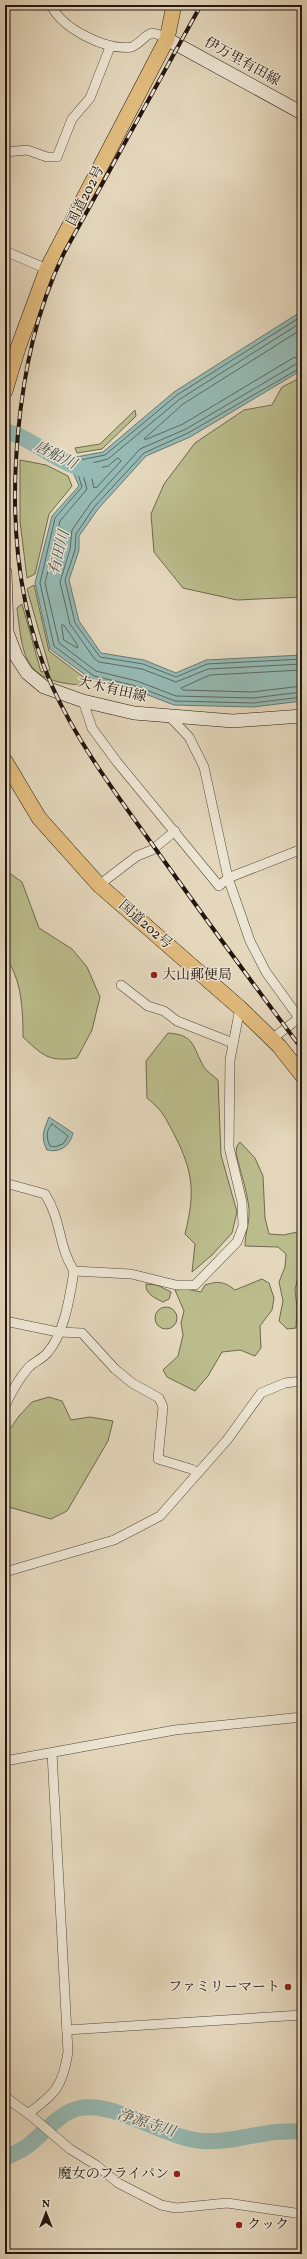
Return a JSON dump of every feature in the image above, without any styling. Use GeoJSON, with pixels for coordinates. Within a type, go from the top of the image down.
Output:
{"type":"FeatureCollection","features":[{"type":"Feature","properties":{"kind":"highway","name":"国道202号"},"geometry":{"type":"LineString","coordinates":[[5,391],[18,348],[47,270],[167,39],[174,5]]}},
{"type":"Feature","properties":{"kind":"highway","name":"国道202号"},"geometry":{"type":"LineString","coordinates":[[5,761],[39,818],[99,885],[240,1008],[272,1039],[302,1075]]}},
{"type":"Feature","properties":{"kind":"main road","name":"伊万里有田線"},"geometry":{"type":"LineString","coordinates":[[167,39],[302,113]]}},
{"type":"Feature","properties":{"kind":"main road","name":"大木有田線"},"geometry":{"type":"LineString","coordinates":[[5,572],[7,632],[16,656],[27,672],[44,687],[83,701],[134,713],[233,721],[302,716]]}},
{"type":"Feature","properties":{"kind":"street"},"geometry":{"type":"LineString","coordinates":[[51,5],[58,16],[84,35],[110,47],[132,47],[150,33],[156,32],[167,39]]}},
{"type":"Feature","properties":{"kind":"street"},"geometry":{"type":"LineString","coordinates":[[5,152],[27,150],[47,158],[57,157],[72,119],[90,98],[110,47]]}},
{"type":"Feature","properties":{"kind":"street"},"geometry":{"type":"LineString","coordinates":[[5,251],[47,270]]}},
{"type":"Feature","properties":{"kind":"street"},"geometry":{"type":"LineString","coordinates":[[83,701],[92,728],[122,768],[219,886],[228,878],[302,849]]}},
{"type":"Feature","properties":{"kind":"street"},"geometry":{"type":"LineString","coordinates":[[170,717],[189,737],[204,767],[228,878],[250,941],[266,972],[301,1020],[272,1039]]}},
{"type":"Feature","properties":{"kind":"street"},"geometry":{"type":"LineString","coordinates":[[99,885],[137,856],[152,850],[174,831]]}},
{"type":"Feature","properties":{"kind":"street"},"geometry":{"type":"LineString","coordinates":[[121,985],[148,1006],[164,1011],[177,1021],[233,1042]]}},
{"type":"Feature","properties":{"kind":"street"},"geometry":{"type":"LineString","coordinates":[[74,1271],[131,1274],[176,1285],[195,1285],[237,1242],[243,1226],[242,1202],[229,1147],[230,1060],[240,1008]]}},
{"type":"Feature","properties":{"kind":"street"},"geometry":{"type":"LineString","coordinates":[[5,1183],[45,1194],[54,1209],[65,1257],[74,1271],[68,1305],[50,1351],[29,1368],[11,1393],[5,1406]]}},
{"type":"Feature","properties":{"kind":"street"},"geometry":{"type":"LineString","coordinates":[[5,1321],[58,1332],[82,1333],[115,1369],[132,1383],[160,1398],[163,1406],[158,1459],[191,1469],[198,1473]]}},
{"type":"Feature","properties":{"kind":"street"},"geometry":{"type":"LineString","coordinates":[[5,1572],[114,1540],[160,1516],[227,1440],[261,1393],[285,1383],[302,1381]]}},
{"type":"Feature","properties":{"kind":"street"},"geometry":{"type":"LineString","coordinates":[[5,1761],[175,1730],[302,1716]]}},
{"type":"Feature","properties":{"kind":"street"},"geometry":{"type":"LineString","coordinates":[[29,2114],[53,2095],[66,2069],[68,2052],[52,1752]]}},
{"type":"Feature","properties":{"kind":"street"},"geometry":{"type":"LineString","coordinates":[[67,2030],[302,2015]]}},
{"type":"Feature","properties":{"kind":"street"},"geometry":{"type":"LineString","coordinates":[[5,2097],[29,2114],[70,2150],[96,2165],[118,2183],[161,2205],[176,2208],[227,2203],[302,2214]]}},
{"type":"Feature","properties":{"kind":"green space"},"geometry":{"type":"Polygon","coordinates":[[[302,377],[302,597],[237,600],[183,588],[154,552],[151,514],[164,484],[195,443],[244,410],[272,405],[282,387],[302,377]]]}},
{"type":"Feature","properties":{"kind":"green space"},"geometry":{"type":"Polygon","coordinates":[[[135,410],[136,416],[102,449],[77,453],[75,448],[100,444],[135,410]]]}},
{"type":"Feature","properties":{"kind":"green space"},"geometry":{"type":"Polygon","coordinates":[[[20,460],[46,465],[68,476],[72,486],[49,514],[35,574],[27,578],[20,522],[20,460]]]}},
{"type":"Feature","properties":{"kind":"green space"},"geometry":{"type":"Polygon","coordinates":[[[34,585],[49,651],[86,679],[80,685],[61,683],[47,678],[37,672],[29,663],[21,640],[19,625],[17,608],[22,604],[41,672],[50,670],[27,589],[34,585]]]}},
{"type":"Feature","properties":{"kind":"green space"},"geometry":{"type":"Polygon","coordinates":[[[5,870],[22,882],[39,928],[72,949],[87,967],[100,997],[92,1030],[77,1058],[60,1059],[47,1056],[41,1053],[23,1037],[22,1006],[18,985],[11,965],[5,957],[5,870]]]}},
{"type":"Feature","properties":{"kind":"green space"},"geometry":{"type":"Polygon","coordinates":[[[168,1033],[184,1036],[189,1039],[205,1069],[218,1080],[221,1155],[237,1212],[232,1233],[212,1255],[192,1272],[195,1244],[185,1234],[191,1195],[191,1183],[186,1160],[166,1118],[147,1098],[146,1061],[168,1033]]]}},
{"type":"Feature","properties":{"kind":"green space"},"geometry":{"type":"Polygon","coordinates":[[[240,1142],[255,1158],[263,1176],[265,1218],[269,1234],[284,1235],[297,1232],[302,1238],[302,1258],[295,1290],[297,1308],[296,1328],[287,1329],[279,1321],[283,1301],[279,1282],[285,1267],[286,1254],[278,1247],[245,1246],[249,1209],[236,1153],[237,1146],[240,1142]]]}},
{"type":"Feature","properties":{"kind":"green space"},"geometry":{"type":"Polygon","coordinates":[[[262,1279],[269,1283],[274,1298],[272,1310],[260,1326],[261,1348],[255,1356],[240,1350],[222,1352],[208,1376],[195,1391],[167,1377],[163,1370],[178,1356],[183,1335],[181,1323],[184,1311],[175,1290],[186,1289],[201,1292],[205,1285],[217,1282],[224,1283],[235,1290],[262,1279]]]}},
{"type":"Feature","properties":{"kind":"green space"},"geometry":{"type":"Polygon","coordinates":[[[146,1284],[157,1285],[171,1292],[169,1299],[163,1302],[154,1297],[147,1290],[146,1284]]]}},
{"type":"Feature","properties":{"kind":"green space"},"geometry":{"type":"Polygon","coordinates":[[[166,1307],[170,1308],[176,1314],[176,1322],[170,1328],[166,1329],[162,1328],[156,1322],[155,1318],[156,1314],[162,1308],[166,1307]]]}},
{"type":"Feature","properties":{"kind":"green space"},"geometry":{"type":"Polygon","coordinates":[[[49,1397],[62,1401],[71,1420],[90,1417],[113,1421],[108,1441],[67,1511],[51,1519],[5,1506],[5,1436],[19,1416],[32,1402],[49,1397]]]}},
{"type":"Feature","properties":{"kind":"water","name":"有田川"},"geometry":{"type":"Polygon","coordinates":[[[302,311],[302,370],[190,437],[146,456],[98,509],[79,536],[79,550],[69,580],[79,621],[101,653],[144,660],[176,673],[206,660],[302,655],[302,701],[253,707],[174,705],[135,690],[92,680],[50,649],[35,583],[52,516],[79,486],[73,472],[76,457],[103,452],[174,392],[302,311]]]}},
{"type":"Feature","properties":{"kind":"water"},"geometry":{"type":"Polygon","coordinates":[[[49,1117],[73,1133],[70,1142],[64,1148],[52,1151],[47,1150],[43,1137],[49,1117]]]}},
{"type":"Feature","properties":{"kind":"waterway","name":"唐船川"},"geometry":{"type":"LineString","coordinates":[[5,431],[27,440],[71,465],[95,471]]}},
{"type":"Feature","properties":{"kind":"waterway","name":"浄源寺川"},"geometry":{"type":"LineString","coordinates":[[5,2158],[26,2147],[65,2114],[80,2108],[93,2107],[108,2110],[172,2134],[202,2141],[236,2139],[273,2132],[302,2131]]}},
{"type":"Feature","properties":{"kind":"railway"},"geometry":{"type":"LineString","coordinates":[[201,5],[64,253],[46,297],[28,364],[18,433],[15,498],[19,562],[24,594],[40,656],[52,686],[87,751],[229,951],[302,1049]]}},
{"type":"Feature","properties":{"kind":"place","name":"大山郵便局"},"geometry":{"type":"Point","coordinates":[154,975]}},
{"type":"Feature","properties":{"kind":"place","name":"ファミリーマート"},"geometry":{"type":"Point","coordinates":[288,1987]}},
{"type":"Feature","properties":{"kind":"place","name":"魔女のフライパン"},"geometry":{"type":"Point","coordinates":[177,2174]}},
{"type":"Feature","properties":{"kind":"place","name":"クック"},"geometry":{"type":"Point","coordinates":[239,2225]}}]}
